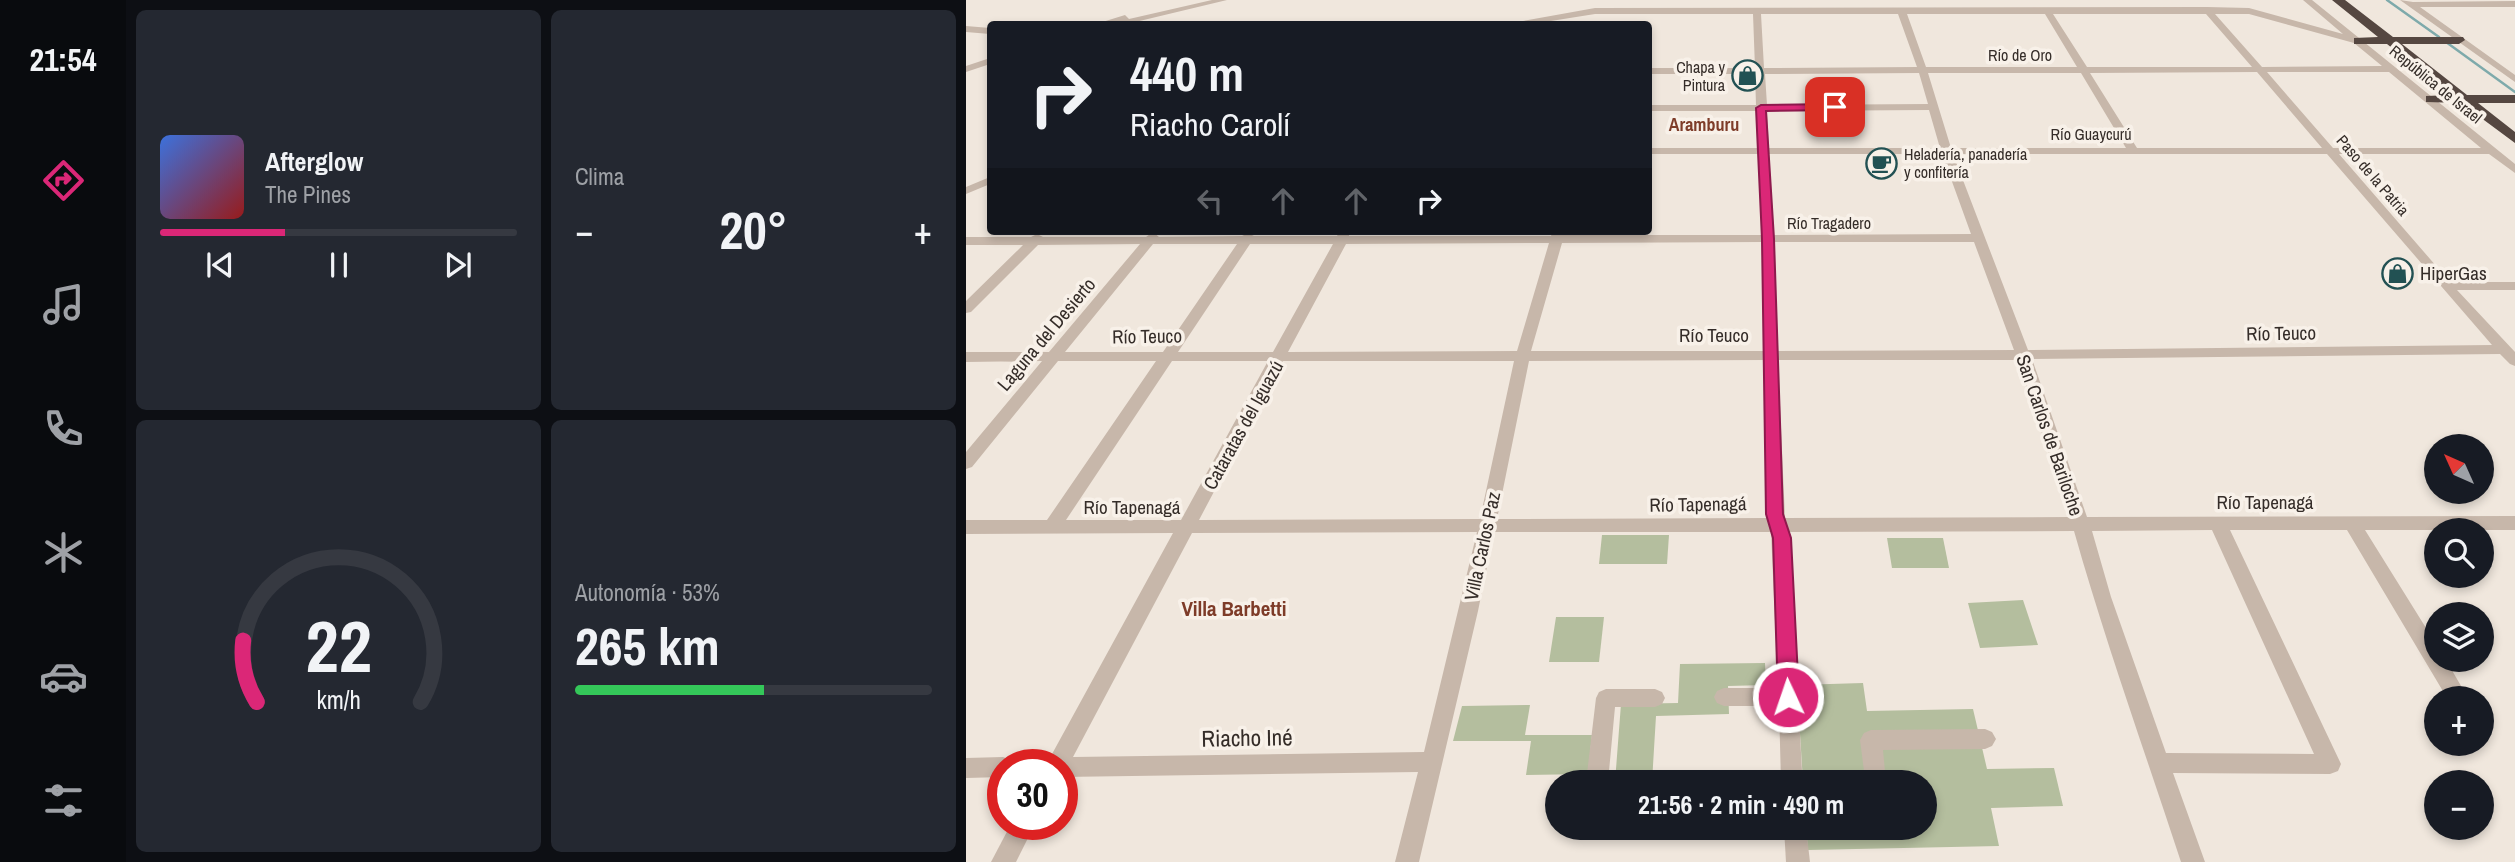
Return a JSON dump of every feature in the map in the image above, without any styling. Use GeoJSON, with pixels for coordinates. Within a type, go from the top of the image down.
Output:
{"type":"FeatureCollection","features":[{"type":"Feature","properties":{"kind":"highway"},"geometry":{"type":"LineString","coordinates":[[2338,0],[2397,40]]}},
{"type":"Feature","properties":{"kind":"highway"},"geometry":{"type":"LineString","coordinates":[[2351,0],[2515,139]]}},
{"type":"Feature","properties":{"kind":"highway"},"geometry":{"type":"LineString","coordinates":[[2358,41],[2459,40]]}},
{"type":"Feature","properties":{"kind":"highway"},"geometry":{"type":"LineString","coordinates":[[2431,99],[2515,99]]}},
{"type":"Feature","properties":{"kind":"highway"},"geometry":{"type":"LineString","coordinates":[[2470,99],[2515,129]]}},
{"type":"Feature","properties":{"kind":"street"},"geometry":{"type":"LineString","coordinates":[[1113,21],[1202,0]]}},
{"type":"Feature","properties":{"kind":"street"},"geometry":{"type":"LineString","coordinates":[[1131,21],[1223,0]]}},
{"type":"Feature","properties":{"kind":"street"},"geometry":{"type":"LineString","coordinates":[[1884,0],[1885,10]]}},
{"type":"Feature","properties":{"kind":"street","name":"República de Israel"},"geometry":{"type":"LineString","coordinates":[[2307,0],[2515,170]]}},
{"type":"Feature","properties":{"kind":"street"},"geometry":{"type":"LineString","coordinates":[[2407,2],[2515,4]]}},
{"type":"Feature","properties":{"kind":"street"},"geometry":{"type":"LineString","coordinates":[[2407,2],[2515,79]]}},
{"type":"Feature","properties":{"kind":"street"},"geometry":{"type":"LineString","coordinates":[[2503,4],[2515,12]]}},
{"type":"Feature","properties":{"kind":"street","name":"San Carlos de Bariloche"},"geometry":{"type":"LineString","coordinates":[[1900,10],[1923,71],[1946,150],[2023,355],[2081,524],[2102,597],[2157,763],[2193,862]]}},
{"type":"Feature","properties":{"kind":"street"},"geometry":{"type":"LineString","coordinates":[[2047,10],[2132,149]]}},
{"type":"Feature","properties":{"kind":"street"},"geometry":{"type":"LineString","coordinates":[[1545,21],[1595,11],[2207,10],[2259,13],[2358,41]]}},
{"type":"Feature","properties":{"kind":"street","name":"Paso de la Patria"},"geometry":{"type":"LineString","coordinates":[[2207,10],[2515,361]]}},
{"type":"Feature","properties":{"kind":"street"},"geometry":{"type":"LineString","coordinates":[[1610,21],[1613,11]]}},
{"type":"Feature","properties":{"kind":"street"},"geometry":{"type":"LineString","coordinates":[[1757,11],[1768,239],[1774,514],[1782,538],[1791,770]]}},
{"type":"Feature","properties":{"kind":"street"},"geometry":{"type":"LineString","coordinates":[[966,29],[987,31]]}},
{"type":"Feature","properties":{"kind":"street"},"geometry":{"type":"LineString","coordinates":[[966,64],[987,60]]}},
{"type":"Feature","properties":{"kind":"street"},"geometry":{"type":"LineString","coordinates":[[966,69],[987,60]]}},
{"type":"Feature","properties":{"kind":"street"},"geometry":{"type":"LineString","coordinates":[[2498,67],[2515,67]]}},
{"type":"Feature","properties":{"kind":"street","name":"Río de Oro"},"geometry":{"type":"LineString","coordinates":[[1652,71],[2392,69]]}},
{"type":"Feature","properties":{"kind":"street"},"geometry":{"type":"LineString","coordinates":[[1652,108],[1933,107]]}},
{"type":"Feature","properties":{"kind":"street","name":"Río Guaycurú"},"geometry":{"type":"LineString","coordinates":[[1652,151],[2492,150]]}},
{"type":"Feature","properties":{"kind":"street"},"geometry":{"type":"LineString","coordinates":[[966,191],[987,181]]}},
{"type":"Feature","properties":{"kind":"street","name":"Río Tragadero"},"geometry":{"type":"LineString","coordinates":[[966,241],[1039,236],[1558,235],[1768,239],[1978,238]]}},
{"type":"Feature","properties":{"kind":"street","name":"Villa Carlos Paz"},"geometry":{"type":"LineString","coordinates":[[1407,862],[1469,611],[1523,354],[1558,235]]}},
{"type":"Feature","properties":{"kind":"street"},"geometry":{"type":"LineString","coordinates":[[966,309],[1039,236]]}},
{"type":"Feature","properties":{"kind":"street","name":"Laguna del Desierto"},"geometry":{"type":"LineString","coordinates":[[966,463],[1152,236]]}},
{"type":"Feature","properties":{"kind":"street"},"geometry":{"type":"LineString","coordinates":[[1052,527],[1249,236]]}},
{"type":"Feature","properties":{"kind":"street","name":"Cataratas del Iguazú"},"geometry":{"type":"LineString","coordinates":[[1066,749],[1343,236]]}},
{"type":"Feature","properties":{"kind":"street"},"geometry":{"type":"LineString","coordinates":[[2448,286],[2515,286]]}},
{"type":"Feature","properties":{"kind":"street","name":"Río Teuco"},"geometry":{"type":"LineString","coordinates":[[966,357],[2023,355],[2504,349]]}},
{"type":"Feature","properties":{"kind":"street"},"geometry":{"type":"LineString","coordinates":[[2352,523],[2451,686]]}},
{"type":"Feature","properties":{"kind":"street","name":"Río Tapenagá"},"geometry":{"type":"LineString","coordinates":[[966,527],[2515,523]]}},
{"type":"Feature","properties":{"kind":"street"},"geometry":{"type":"LineString","coordinates":[[2157,763],[2330,764],[2218,524]]}},
{"type":"Feature","properties":{"kind":"street"},"geometry":{"type":"LineString","coordinates":[[1724,697],[1788,697]]}},
{"type":"Feature","properties":{"kind":"street"},"geometry":{"type":"LineString","coordinates":[[1598,770],[1606,698],[1655,698]]}},
{"type":"Feature","properties":{"kind":"street"},"geometry":{"type":"LineString","coordinates":[[1875,770],[1871,740],[1985,739]]}},
{"type":"Feature","properties":{"kind":"street","name":"Riacho Iné"},"geometry":{"type":"LineString","coordinates":[[1078,767],[1433,762]]}},
{"type":"Feature","properties":{"kind":"street"},"geometry":{"type":"LineString","coordinates":[[966,768],[987,767]]}},
{"type":"Feature","properties":{"kind":"street"},"geometry":{"type":"LineString","coordinates":[[1003,862],[1015,840]]}},
{"type":"Feature","properties":{"kind":"street"},"geometry":{"type":"LineString","coordinates":[[1796,840],[1798,862]]}},
{"type":"Feature","properties":{"kind":"green space"},"geometry":{"type":"Polygon","coordinates":[[[1602,535],[1669,535],[1667,564],[1599,564],[1602,535]]]}},
{"type":"Feature","properties":{"kind":"green space"},"geometry":{"type":"Polygon","coordinates":[[[1887,538],[1943,538],[1949,568],[1892,568],[1887,538]]]}},
{"type":"Feature","properties":{"kind":"green space"},"geometry":{"type":"Polygon","coordinates":[[[2023,600],[2038,645],[1980,648],[1968,603],[2023,600]]]}},
{"type":"Feature","properties":{"kind":"green space"},"geometry":{"type":"Polygon","coordinates":[[[1556,617],[1604,617],[1599,662],[1549,662],[1556,617]]]}},
{"type":"Feature","properties":{"kind":"green space"},"geometry":{"type":"Polygon","coordinates":[[[1765,663],[1766,685],[1728,686],[1729,714],[1656,716],[1653,770],[1616,770],[1621,704],[1678,703],[1680,664],[1765,663]]]}},
{"type":"Feature","properties":{"kind":"green space"},"geometry":{"type":"Polygon","coordinates":[[[1863,683],[1867,711],[1973,709],[1987,769],[2054,768],[2063,806],[1991,808],[1999,846],[1808,850],[1807,840],[1937,840],[1937,770],[1802,770],[1797,685],[1863,683]]]}},
{"type":"Feature","properties":{"kind":"green space"},"geometry":{"type":"Polygon","coordinates":[[[1530,705],[1525,735],[1592,735],[1588,770],[1545,770],[1545,775],[1526,775],[1531,741],[1453,741],[1462,706],[1530,705]]]}},
{"type":"Feature","properties":{"kind":"waterway"},"geometry":{"type":"LineString","coordinates":[[2387,0],[2439,37]]}},
{"type":"Feature","properties":{"kind":"waterway"},"geometry":{"type":"LineString","coordinates":[[2446,42],[2515,92]]}},
{"type":"Feature","properties":{"kind":"place","name":"Chapa y Pintura"},"geometry":{"type":"Point","coordinates":[1748,76]}},
{"type":"Feature","properties":{"kind":"place","name":"Heladería, panadería y confitería"},"geometry":{"type":"Point","coordinates":[1881,163]}},
{"type":"Feature","properties":{"kind":"place","name":"HiperGas"},"geometry":{"type":"Point","coordinates":[2397,273]}},
{"type":"Feature","properties":{"kind":"district","name":"Aramburu"},"geometry":{"type":"Point","coordinates":[1704,125]}},
{"type":"Feature","properties":{"kind":"district","name":"Villa Barbetti"},"geometry":{"type":"Point","coordinates":[1234,609]}},
{"type":"Feature","properties":{"kind":"route"},"geometry":{"type":"LineString","coordinates":[[1788,697],[1782,538],[1774,514],[1768,239],[1761,108],[1835,107]]}}]}
